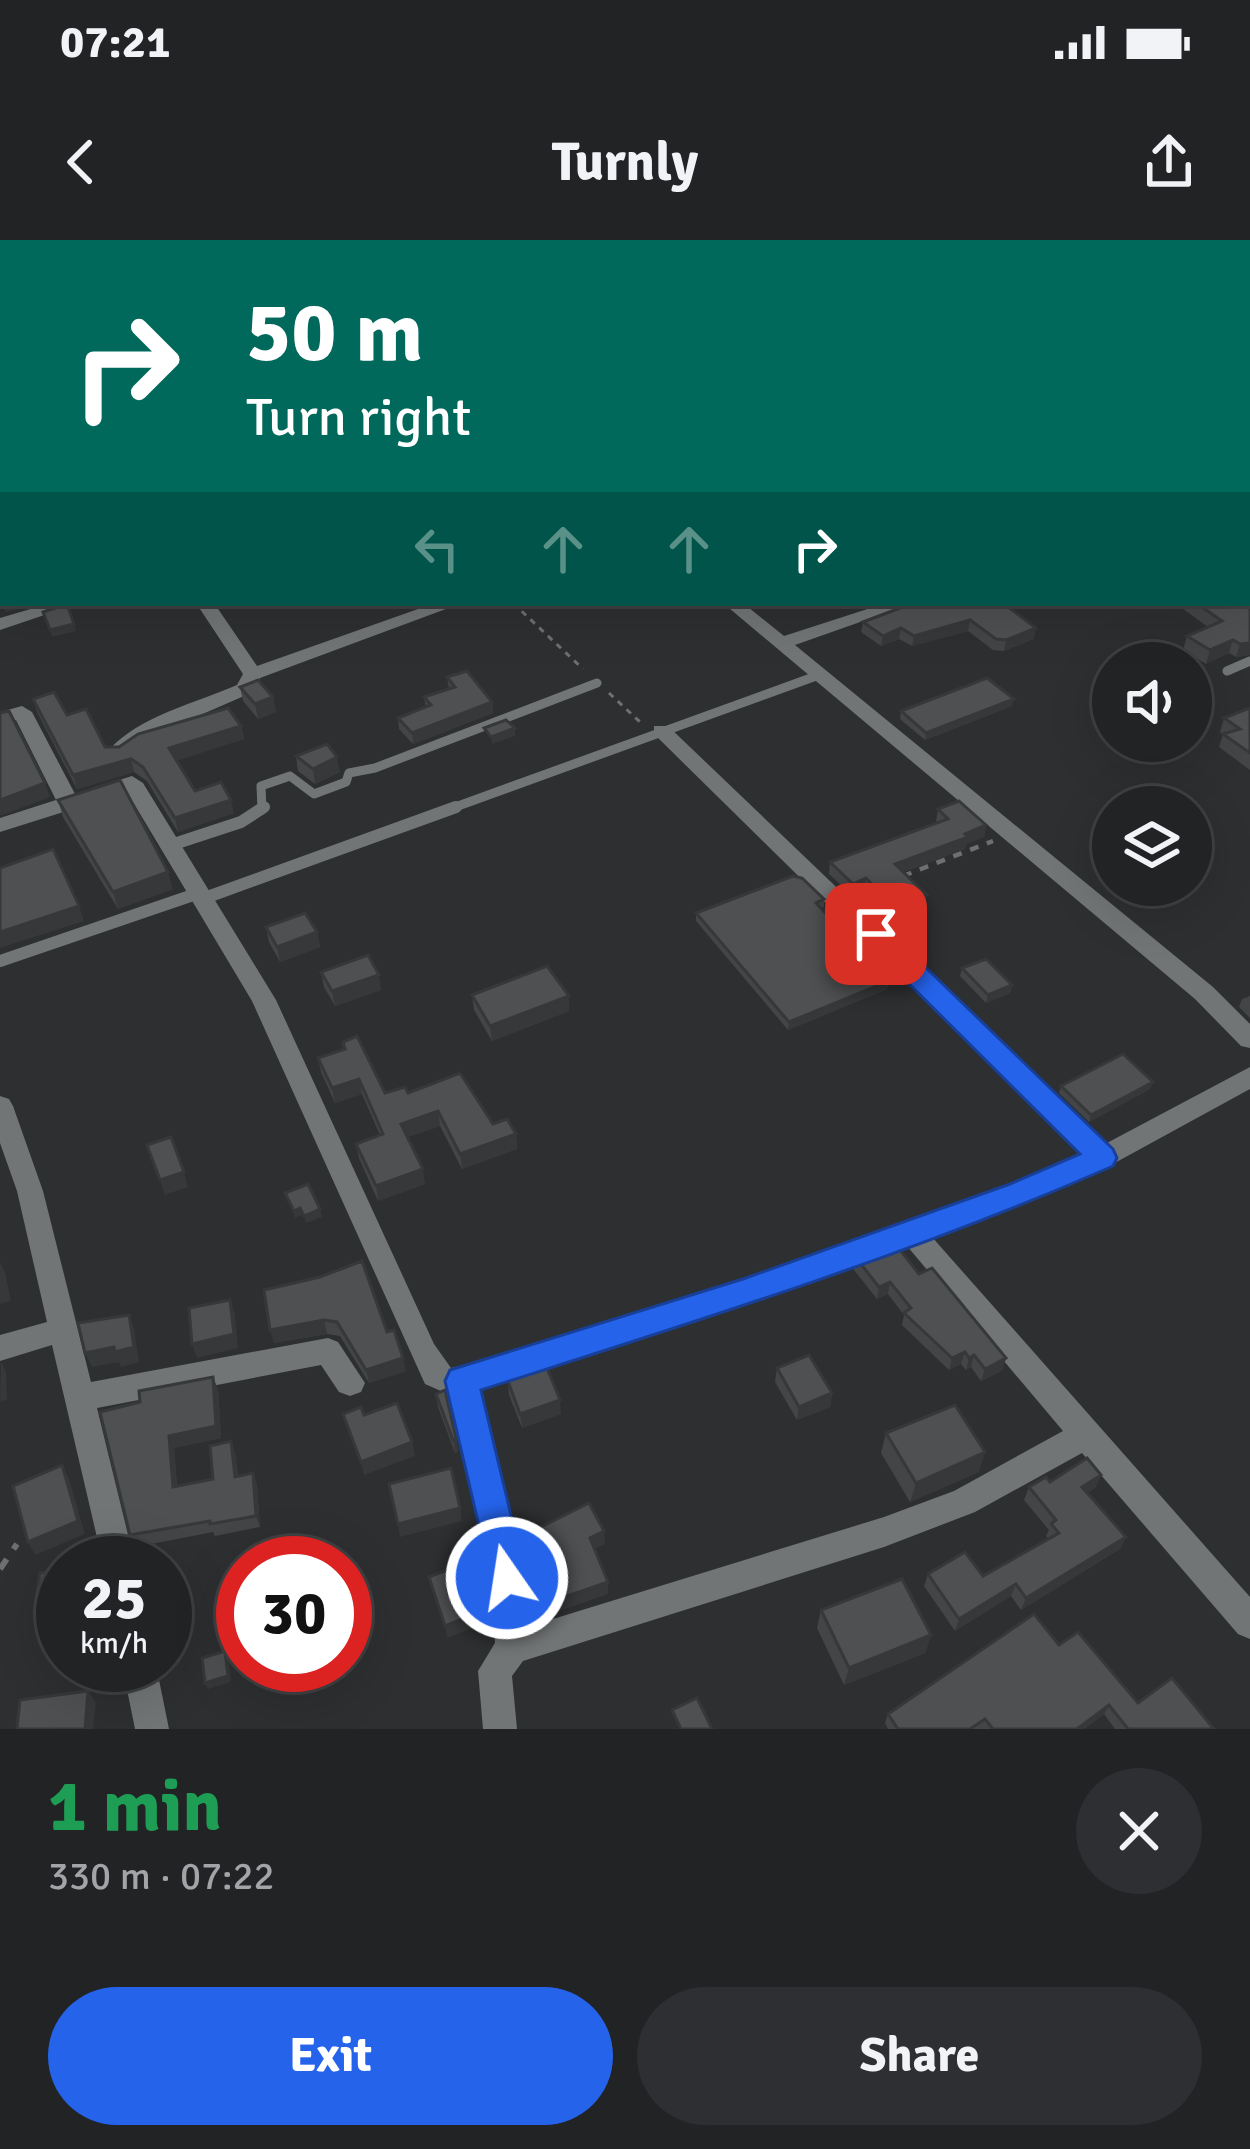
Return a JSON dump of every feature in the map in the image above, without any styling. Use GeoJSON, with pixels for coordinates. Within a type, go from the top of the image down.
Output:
{"type":"FeatureCollection","features":[{"type":"Feature","properties":{"kind":"street"},"geometry":{"type":"LineString","coordinates":[[0,624],[61,606]]}},
{"type":"Feature","properties":{"kind":"street"},"geometry":{"type":"LineString","coordinates":[[207,606],[253,674]]}},
{"type":"Feature","properties":{"kind":"street"},"geometry":{"type":"LineString","coordinates":[[116,751],[138,735],[244,689],[253,674],[444,606]]}},
{"type":"Feature","properties":{"kind":"street"},"geometry":{"type":"LineString","coordinates":[[736,606],[1204,993],[1250,1039]]}},
{"type":"Feature","properties":{"kind":"street"},"geometry":{"type":"LineString","coordinates":[[782,643],[895,606]]}},
{"type":"Feature","properties":{"kind":"street"},"geometry":{"type":"LineString","coordinates":[[0,718],[22,712],[69,804]]}},
{"type":"Feature","properties":{"kind":"street"},"geometry":{"type":"LineString","coordinates":[[657,732],[1102,1158]]}},
{"type":"Feature","properties":{"kind":"street"},"geometry":{"type":"LineString","coordinates":[[0,825],[132,784],[264,1000],[423,1352],[435,1375],[449,1382],[743,1293],[1021,1193],[1102,1158],[1250,1077]]}},
{"type":"Feature","properties":{"kind":"street"},"geometry":{"type":"LineString","coordinates":[[0,1106],[30,1191],[113,1536]]}},
{"type":"Feature","properties":{"kind":"street"},"geometry":{"type":"LineString","coordinates":[[911,1230],[1250,1622]]}},
{"type":"Feature","properties":{"kind":"street"},"geometry":{"type":"LineString","coordinates":[[0,1348],[65,1329]]}},
{"type":"Feature","properties":{"kind":"street"},"geometry":{"type":"LineString","coordinates":[[82,1397],[328,1351],[350,1383]]}},
{"type":"Feature","properties":{"kind":"street"},"geometry":{"type":"LineString","coordinates":[[462,1381],[507,1578],[512,1648]]}},
{"type":"Feature","properties":{"kind":"street"},"geometry":{"type":"LineString","coordinates":[[500,1729],[495,1671],[512,1648],[924,1517],[964,1502],[1088,1433]]}},
{"type":"Feature","properties":{"kind":"street"},"geometry":{"type":"LineString","coordinates":[[144,1692],[152,1729]]}},
{"type":"Feature","properties":{"kind":"lane"},"geometry":{"type":"LineString","coordinates":[[1227,671],[1250,661]]}},
{"type":"Feature","properties":{"kind":"lane"},"geometry":{"type":"LineString","coordinates":[[0,961],[200,896],[819,675]]}},
{"type":"Feature","properties":{"kind":"lane"},"geometry":{"type":"LineString","coordinates":[[172,845],[241,822],[264,809],[261,786],[290,776],[314,794],[346,782],[350,773],[375,768],[597,682]]}},
{"type":"Feature","properties":{"kind":"path"},"geometry":{"type":"LineString","coordinates":[[516,606],[657,732]]}},
{"type":"Feature","properties":{"kind":"path"},"geometry":{"type":"LineString","coordinates":[[885,884],[1013,833]]}},
{"type":"Feature","properties":{"kind":"path"},"geometry":{"type":"LineString","coordinates":[[0,1569],[16,1544]]}},
{"type":"Feature","properties":{"kind":"building"},"geometry":{"type":"Polygon","coordinates":[[[68,606],[74,624],[50,630],[43,612],[68,606]]]}},
{"type":"Feature","properties":{"kind":"building"},"geometry":{"type":"Polygon","coordinates":[[[905,606],[1007,606],[1036,628],[1006,640],[996,639],[970,620],[914,636],[901,628],[883,636],[863,622],[905,606]]]}},
{"type":"Feature","properties":{"kind":"building"},"geometry":{"type":"Polygon","coordinates":[[[1200,606],[1250,609],[1250,643],[1233,640],[1212,649],[1212,642],[1187,636],[1222,621],[1200,606]]]}},
{"type":"Feature","properties":{"kind":"building"},"geometry":{"type":"Polygon","coordinates":[[[467,671],[492,702],[412,733],[398,718],[431,705],[424,697],[455,687],[447,677],[467,671]]]}},
{"type":"Feature","properties":{"kind":"building"},"geometry":{"type":"Polygon","coordinates":[[[987,678],[1014,699],[926,733],[901,711],[987,678]]]}},
{"type":"Feature","properties":{"kind":"building"},"geometry":{"type":"Polygon","coordinates":[[[258,680],[273,697],[255,704],[240,687],[258,680]]]}},
{"type":"Feature","properties":{"kind":"building"},"geometry":{"type":"Polygon","coordinates":[[[54,692],[67,715],[86,709],[105,747],[119,747],[138,734],[228,708],[241,726],[169,748],[195,791],[221,782],[231,800],[175,818],[143,767],[131,759],[73,775],[33,699],[54,692]]]}},
{"type":"Feature","properties":{"kind":"building"},"geometry":{"type":"Polygon","coordinates":[[[1250,708],[1250,753],[1223,734],[1240,729],[1224,718],[1250,708]]]}},
{"type":"Feature","properties":{"kind":"building"},"geometry":{"type":"Polygon","coordinates":[[[9,711],[45,783],[0,800],[0,713],[9,711]]]}},
{"type":"Feature","properties":{"kind":"building"},"geometry":{"type":"Polygon","coordinates":[[[506,720],[515,728],[491,737],[484,728],[506,720]]]}},
{"type":"Feature","properties":{"kind":"building"},"geometry":{"type":"Polygon","coordinates":[[[327,744],[337,757],[313,769],[296,756],[327,744]]]}},
{"type":"Feature","properties":{"kind":"building"},"geometry":{"type":"Polygon","coordinates":[[[120,780],[168,872],[113,892],[58,800],[120,780]]]}},
{"type":"Feature","properties":{"kind":"building"},"geometry":{"type":"Polygon","coordinates":[[[959,801],[986,825],[965,834],[968,837],[895,864],[927,895],[895,908],[866,878],[853,884],[830,862],[948,819],[938,809],[959,801]]]}},
{"type":"Feature","properties":{"kind":"building"},"geometry":{"type":"Polygon","coordinates":[[[53,849],[79,906],[0,932],[0,868],[53,849]]]}},
{"type":"Feature","properties":{"kind":"building"},"geometry":{"type":"Polygon","coordinates":[[[793,876],[802,878],[824,899],[816,903],[889,981],[789,1022],[696,913],[793,876]]]}},
{"type":"Feature","properties":{"kind":"building"},"geometry":{"type":"Polygon","coordinates":[[[305,913],[317,932],[277,947],[266,927],[305,913]]]}},
{"type":"Feature","properties":{"kind":"building"},"geometry":{"type":"Polygon","coordinates":[[[368,955],[379,975],[332,991],[321,972],[368,955]]]}},
{"type":"Feature","properties":{"kind":"building"},"geometry":{"type":"Polygon","coordinates":[[[986,959],[1012,985],[988,995],[962,968],[986,959]]]}},
{"type":"Feature","properties":{"kind":"building"},"geometry":{"type":"Polygon","coordinates":[[[547,966],[569,996],[490,1026],[472,995],[547,966]]]}},
{"type":"Feature","properties":{"kind":"building"},"geometry":{"type":"Polygon","coordinates":[[[357,1036],[385,1093],[405,1087],[408,1093],[460,1073],[493,1124],[507,1119],[516,1134],[460,1154],[438,1111],[401,1124],[423,1169],[376,1186],[356,1144],[383,1134],[359,1079],[332,1088],[318,1058],[345,1049],[343,1042],[357,1036]]]}},
{"type":"Feature","properties":{"kind":"building"},"geometry":{"type":"Polygon","coordinates":[[[1123,1054],[1153,1082],[1091,1115],[1061,1086],[1123,1054]]]}},
{"type":"Feature","properties":{"kind":"building"},"geometry":{"type":"Polygon","coordinates":[[[171,1137],[184,1172],[160,1180],[147,1145],[171,1137]]]}},
{"type":"Feature","properties":{"kind":"building"},"geometry":{"type":"Polygon","coordinates":[[[308,1184],[320,1209],[304,1216],[300,1208],[294,1211],[285,1193],[308,1184]]]}},
{"type":"Feature","properties":{"kind":"building"},"geometry":{"type":"Polygon","coordinates":[[[897,1246],[919,1274],[932,1268],[1006,1358],[985,1369],[965,1352],[952,1358],[904,1313],[911,1308],[890,1282],[879,1287],[856,1258],[873,1252],[877,1256],[897,1246]]]}},
{"type":"Feature","properties":{"kind":"building"},"geometry":{"type":"Polygon","coordinates":[[[362,1261],[387,1332],[394,1330],[403,1358],[366,1370],[337,1322],[270,1330],[264,1290],[362,1261]]]}},
{"type":"Feature","properties":{"kind":"building"},"geometry":{"type":"Polygon","coordinates":[[[230,1300],[234,1334],[192,1344],[189,1308],[230,1300]]]}},
{"type":"Feature","properties":{"kind":"building"},"geometry":{"type":"Polygon","coordinates":[[[129,1315],[134,1347],[85,1353],[78,1323],[129,1315]]]}},
{"type":"Feature","properties":{"kind":"building"},"geometry":{"type":"Polygon","coordinates":[[[809,1355],[832,1393],[799,1407],[777,1368],[809,1355]]]}},
{"type":"Feature","properties":{"kind":"building"},"geometry":{"type":"Polygon","coordinates":[[[547,1368],[560,1400],[520,1414],[508,1381],[547,1368]]]}},
{"type":"Feature","properties":{"kind":"building"},"geometry":{"type":"Polygon","coordinates":[[[213,1377],[216,1426],[169,1436],[173,1487],[213,1479],[210,1446],[231,1441],[235,1477],[253,1473],[256,1516],[130,1535],[100,1412],[140,1402],[139,1391],[213,1377]]]}},
{"type":"Feature","properties":{"kind":"building"},"geometry":{"type":"Polygon","coordinates":[[[445,1390],[456,1438],[453,1440],[436,1394],[445,1390]]]}},
{"type":"Feature","properties":{"kind":"building"},"geometry":{"type":"Polygon","coordinates":[[[397,1403],[412,1442],[361,1462],[343,1414],[361,1407],[364,1415],[397,1403]]]}},
{"type":"Feature","properties":{"kind":"building"},"geometry":{"type":"Polygon","coordinates":[[[955,1405],[985,1452],[916,1483],[886,1433],[955,1405]]]}},
{"type":"Feature","properties":{"kind":"building"},"geometry":{"type":"Polygon","coordinates":[[[1087,1458],[1101,1475],[1082,1487],[1126,1537],[1026,1598],[1016,1584],[959,1619],[928,1574],[965,1552],[983,1576],[1059,1533],[1051,1524],[1056,1520],[1029,1487],[1046,1477],[1050,1482],[1087,1458]]]}},
{"type":"Feature","properties":{"kind":"building"},"geometry":{"type":"Polygon","coordinates":[[[62,1465],[78,1521],[28,1542],[13,1486],[62,1465]]]}},
{"type":"Feature","properties":{"kind":"building"},"geometry":{"type":"Polygon","coordinates":[[[451,1468],[460,1508],[398,1524],[389,1484],[451,1468]]]}},
{"type":"Feature","properties":{"kind":"building"},"geometry":{"type":"Polygon","coordinates":[[[589,1503],[604,1531],[590,1538],[608,1582],[530,1609],[531,1585],[518,1529],[533,1523],[535,1530],[589,1503]]]}},
{"type":"Feature","properties":{"kind":"building"},"geometry":{"type":"Polygon","coordinates":[[[467,1562],[484,1610],[445,1626],[429,1577],[467,1562]]]}},
{"type":"Feature","properties":{"kind":"building"},"geometry":{"type":"Polygon","coordinates":[[[902,1579],[931,1635],[849,1668],[821,1610],[902,1579]]]}},
{"type":"Feature","properties":{"kind":"building"},"geometry":{"type":"Polygon","coordinates":[[[1034,1614],[1059,1645],[1078,1632],[1138,1703],[1172,1678],[1214,1729],[1128,1729],[1109,1705],[1077,1729],[993,1729],[985,1719],[970,1729],[898,1729],[888,1714],[1034,1614]]]}},
{"type":"Feature","properties":{"kind":"building"},"geometry":{"type":"Polygon","coordinates":[[[216,1654],[216,1680],[205,1683],[202,1658],[216,1654]]]}},
{"type":"Feature","properties":{"kind":"building"},"geometry":{"type":"Polygon","coordinates":[[[88,1692],[85,1729],[17,1729],[20,1700],[88,1692]]]}},
{"type":"Feature","properties":{"kind":"building"},"geometry":{"type":"Polygon","coordinates":[[[697,1698],[712,1729],[681,1729],[672,1710],[697,1698]]]}},
{"type":"Feature","properties":{"kind":"route"},"geometry":{"type":"LineString","coordinates":[[507,1578],[462,1381],[743,1293],[1021,1193],[1102,1158],[876,934]]}}]}
